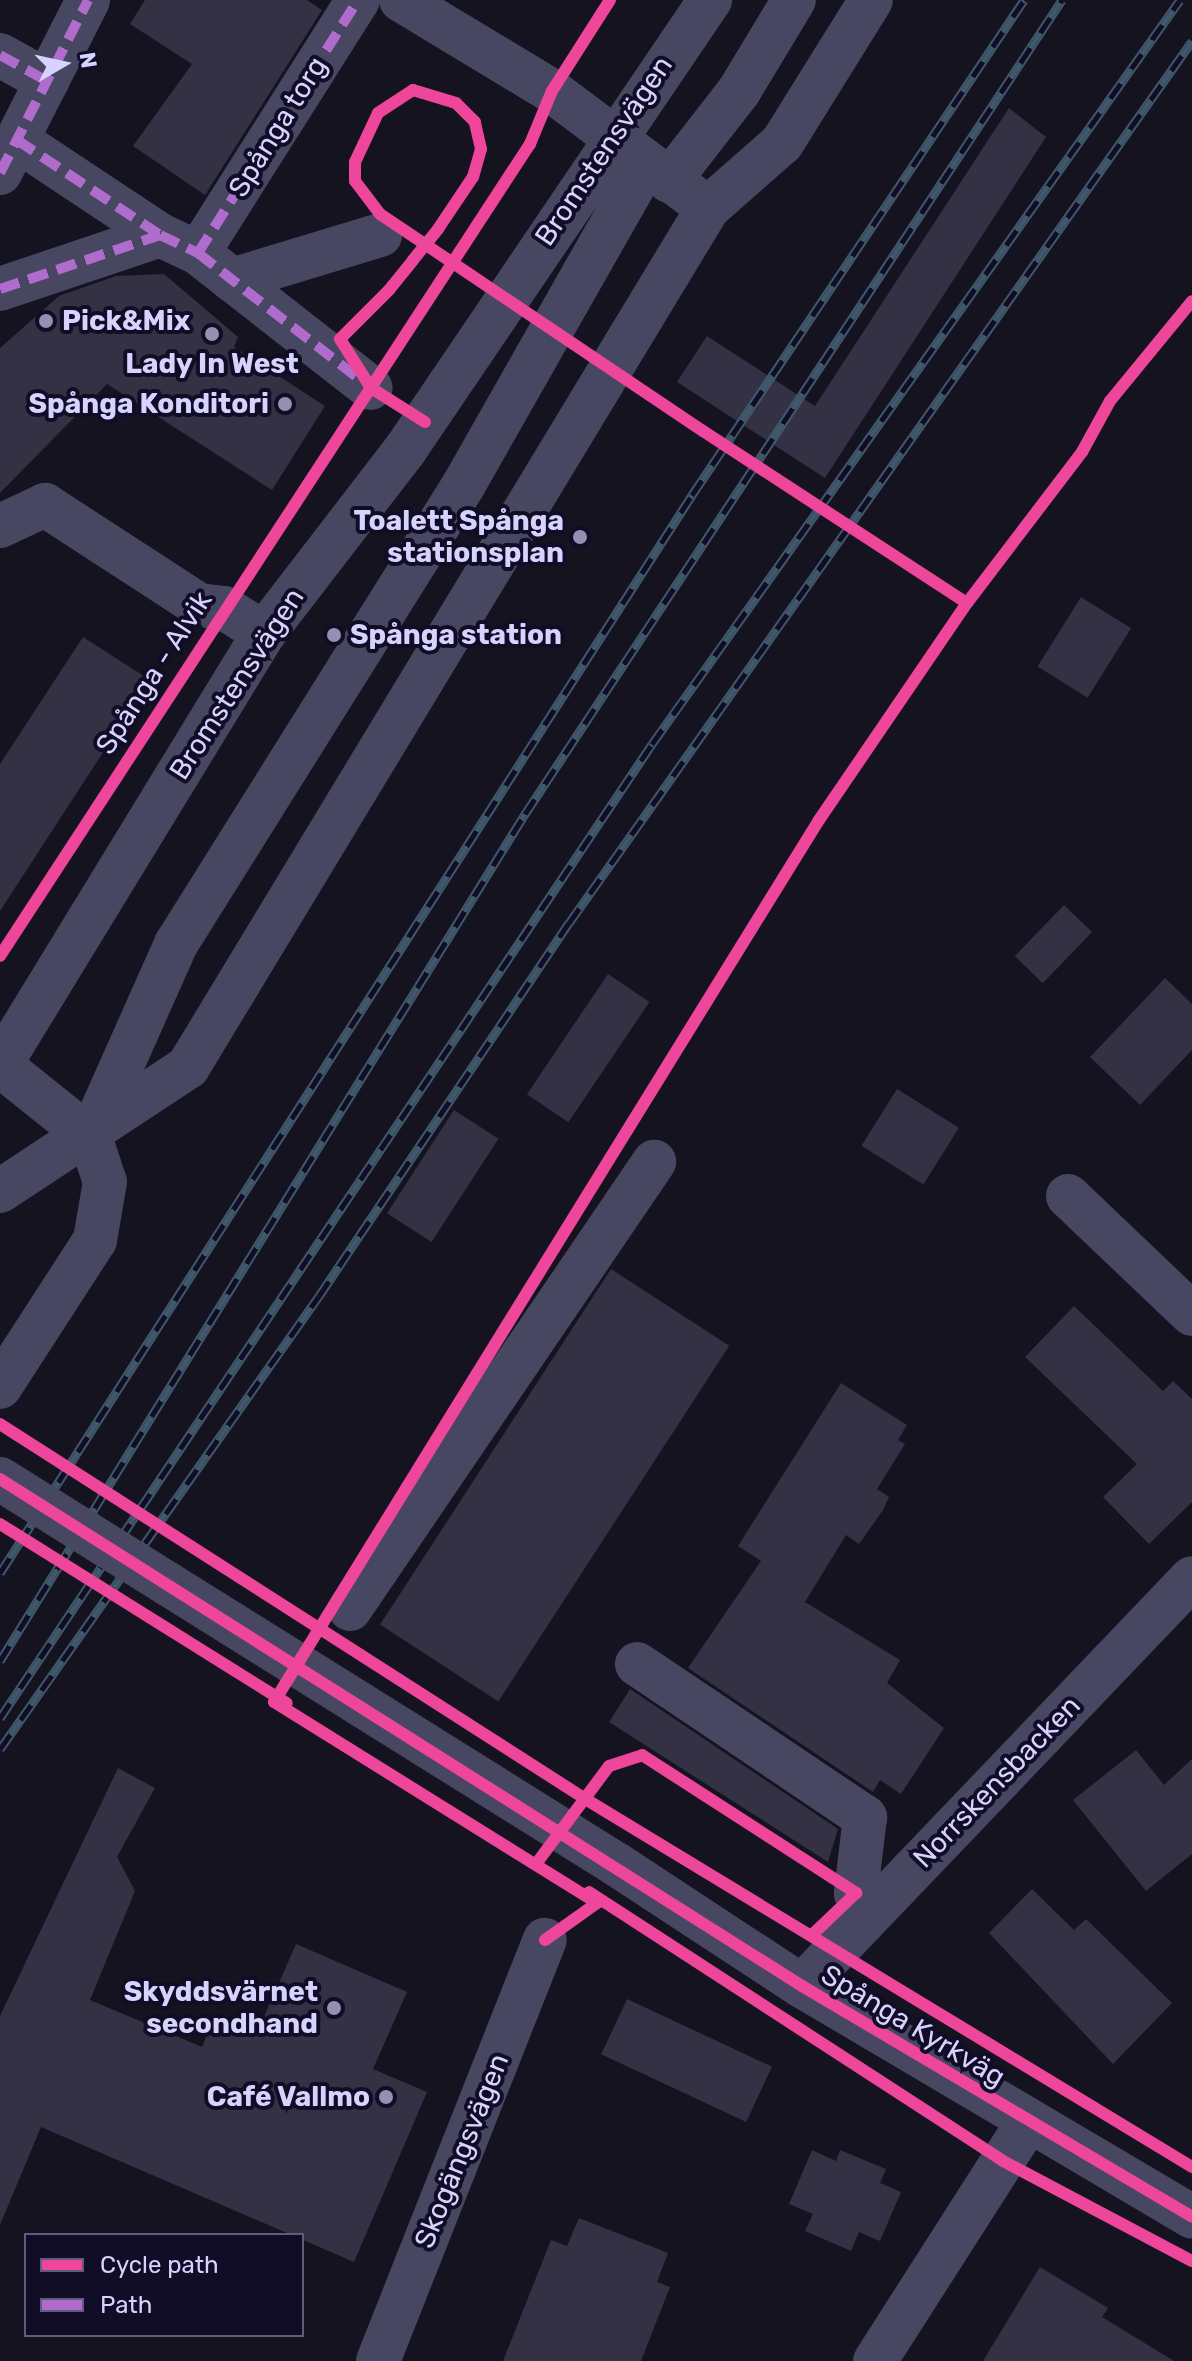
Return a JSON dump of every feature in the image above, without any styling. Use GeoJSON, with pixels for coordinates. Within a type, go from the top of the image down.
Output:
{"type":"FeatureCollection","features":[{"type":"Feature","properties":{"kind":"street"},"geometry":{"type":"LineString","coordinates":[[88,0],[8,157],[179,244],[232,280],[371,388]]}},
{"type":"Feature","properties":{"kind":"street","name":"Spånga torg"},"geometry":{"type":"LineString","coordinates":[[179,244],[358,0]]}},
{"type":"Feature","properties":{"kind":"street"},"geometry":{"type":"LineString","coordinates":[[401,0],[552,91],[610,140],[708,208]]}},
{"type":"Feature","properties":{"kind":"street","name":"Bromstensvägen"},"geometry":{"type":"LineString","coordinates":[[0,1065],[264,633],[405,450],[610,140],[710,0]]}},
{"type":"Feature","properties":{"kind":"street"},"geometry":{"type":"LineString","coordinates":[[90,1137],[176,944],[657,173],[739,91],[794,0]]}},
{"type":"Feature","properties":{"kind":"street"},"geometry":{"type":"LineString","coordinates":[[0,1191],[90,1137],[188,1067],[708,208],[782,143],[871,0]]}},
{"type":"Feature","properties":{"kind":"street"},"geometry":{"type":"LineString","coordinates":[[0,55],[47,81]]}},
{"type":"Feature","properties":{"kind":"street"},"geometry":{"type":"LineString","coordinates":[[232,280],[380,235]]}},
{"type":"Feature","properties":{"kind":"street"},"geometry":{"type":"LineString","coordinates":[[0,289],[179,244]]}},
{"type":"Feature","properties":{"kind":"street"},"geometry":{"type":"LineString","coordinates":[[0,526],[45,505],[199,605],[224,608],[264,633]]}},
{"type":"Feature","properties":{"kind":"street"},"geometry":{"type":"LineString","coordinates":[[0,1065],[90,1137],[105,1182],[95,1240],[0,1387]]}},
{"type":"Feature","properties":{"kind":"street"},"geometry":{"type":"LineString","coordinates":[[350,1609],[654,1162]]}},
{"type":"Feature","properties":{"kind":"street"},"geometry":{"type":"LineString","coordinates":[[1068,1196],[1192,1314]]}},
{"type":"Feature","properties":{"kind":"street","name":"Spånga Kyrkväg"},"geometry":{"type":"LineString","coordinates":[[0,1479],[616,1864],[802,1986],[1027,2123],[1192,2217]]}},
{"type":"Feature","properties":{"kind":"street","name":"Norrskensbacken"},"geometry":{"type":"LineString","coordinates":[[802,1986],[1192,1578]]}},
{"type":"Feature","properties":{"kind":"street"},"geometry":{"type":"LineString","coordinates":[[637,1664],[865,1817],[856,1893],[875,1909]]}},
{"type":"Feature","properties":{"kind":"street","name":"Skogängsvägen"},"geometry":{"type":"LineString","coordinates":[[378,2361],[545,1940]]}},
{"type":"Feature","properties":{"kind":"street"},"geometry":{"type":"LineString","coordinates":[[875,2361],[1027,2123]]}},
{"type":"Feature","properties":{"kind":"building"},"geometry":{"type":"Polygon","coordinates":[[[145,0],[307,0],[322,10],[205,195],[133,146],[192,64],[130,24],[145,0]]]}},
{"type":"Feature","properties":{"kind":"building"},"geometry":{"type":"Polygon","coordinates":[[[1009,108],[1046,137],[825,478],[677,382],[707,336],[815,406],[1009,108]]]}},
{"type":"Feature","properties":{"kind":"building"},"geometry":{"type":"Polygon","coordinates":[[[164,274],[238,337],[234,347],[325,406],[272,490],[107,384],[0,493],[0,348],[59,296],[116,276],[164,274]]]}},
{"type":"Feature","properties":{"kind":"building"},"geometry":{"type":"Polygon","coordinates":[[[1081,597],[1131,628],[1088,698],[1038,667],[1081,597]]]}},
{"type":"Feature","properties":{"kind":"building"},"geometry":{"type":"Polygon","coordinates":[[[83,637],[150,680],[0,911],[0,764],[83,637]]]}},
{"type":"Feature","properties":{"kind":"building"},"geometry":{"type":"Polygon","coordinates":[[[1064,905],[1092,932],[1043,983],[1015,956],[1064,905]]]}},
{"type":"Feature","properties":{"kind":"building"},"geometry":{"type":"Polygon","coordinates":[[[608,974],[649,1002],[568,1122],[527,1094],[608,974]]]}},
{"type":"Feature","properties":{"kind":"building"},"geometry":{"type":"Polygon","coordinates":[[[1165,978],[1192,1004],[1192,1050],[1140,1105],[1090,1057],[1165,978]]]}},
{"type":"Feature","properties":{"kind":"building"},"geometry":{"type":"Polygon","coordinates":[[[897,1089],[959,1128],[923,1185],[861,1146],[897,1089]]]}},
{"type":"Feature","properties":{"kind":"building"},"geometry":{"type":"Polygon","coordinates":[[[454,1110],[498,1139],[431,1242],[387,1213],[454,1110]]]}},
{"type":"Feature","properties":{"kind":"building"},"geometry":{"type":"Polygon","coordinates":[[[611,1269],[729,1346],[498,1701],[380,1625],[611,1269]]]}},
{"type":"Feature","properties":{"kind":"building"},"geometry":{"type":"Polygon","coordinates":[[[1074,1306],[1163,1391],[1173,1381],[1192,1399],[1192,1502],[1149,1544],[1103,1497],[1137,1464],[1025,1357],[1074,1306]]]}},
{"type":"Feature","properties":{"kind":"building"},"geometry":{"type":"Polygon","coordinates":[[[841,1383],[907,1425],[898,1440],[905,1444],[877,1489],[889,1497],[883,1510],[859,1544],[846,1535],[805,1602],[900,1660],[887,1683],[944,1728],[901,1794],[880,1780],[873,1792],[688,1668],[761,1561],[738,1546],[841,1383]]]}},
{"type":"Feature","properties":{"kind":"building"},"geometry":{"type":"Polygon","coordinates":[[[630,1689],[838,1829],[828,1862],[609,1722],[630,1689]]]}},
{"type":"Feature","properties":{"kind":"building"},"geometry":{"type":"Polygon","coordinates":[[[1136,1750],[1164,1785],[1192,1759],[1192,1854],[1146,1891],[1073,1800],[1136,1750]]]}},
{"type":"Feature","properties":{"kind":"building","name":"Skyddsvärnet secondhand"},"geometry":{"type":"Polygon","coordinates":[[[118,1768],[155,1788],[117,1857],[135,1891],[90,2000],[202,2047],[214,2018],[256,2035],[296,1944],[407,1992],[373,2069],[427,2092],[354,2262],[304,2240],[304,2233],[287,2233],[41,2127],[0,2225],[0,2016],[118,1768]]]}},
{"type":"Feature","properties":{"kind":"building"},"geometry":{"type":"Polygon","coordinates":[[[1032,1889],[1074,1930],[1086,1919],[1172,2003],[1113,2064],[989,1933],[1032,1889]]]}},
{"type":"Feature","properties":{"kind":"building"},"geometry":{"type":"Polygon","coordinates":[[[627,1999],[772,2067],[746,2122],[601,2054],[627,1999]]]}},
{"type":"Feature","properties":{"kind":"building"},"geometry":{"type":"Polygon","coordinates":[[[812,2150],[836,2161],[840,2150],[886,2169],[880,2183],[901,2192],[880,2241],[859,2232],[851,2251],[805,2231],[813,2214],[789,2204],[812,2150]]]}},
{"type":"Feature","properties":{"kind":"building"},"geometry":{"type":"Polygon","coordinates":[[[579,2218],[668,2253],[657,2282],[670,2287],[641,2361],[503,2361],[551,2240],[567,2246],[579,2218]]]}},
{"type":"Feature","properties":{"kind":"building"},"geometry":{"type":"Polygon","coordinates":[[[1040,2267],[1108,2308],[1102,2317],[1174,2361],[983,2361],[1040,2267]]]}},
{"type":"Feature","properties":{"kind":"railway"},"geometry":{"type":"LineString","coordinates":[[0,1573],[692,495],[1024,0]]}},
{"type":"Feature","properties":{"kind":"railway"},"geometry":{"type":"LineString","coordinates":[[0,1661],[525,814],[1062,0]]}},
{"type":"Feature","properties":{"kind":"railway"},"geometry":{"type":"LineString","coordinates":[[0,1718],[652,744],[1180,0]]}},
{"type":"Feature","properties":{"kind":"railway"},"geometry":{"type":"LineString","coordinates":[[0,1749],[319,1296],[569,923],[1192,41]]}},
{"type":"Feature","properties":{"kind":"marked path"},"geometry":{"type":"LineString","coordinates":[[0,173],[88,0]]}},
{"type":"Feature","properties":{"kind":"marked path"},"geometry":{"type":"LineString","coordinates":[[198,253],[358,0]]}},
{"type":"Feature","properties":{"kind":"marked path"},"geometry":{"type":"LineString","coordinates":[[0,55],[47,81]]}},
{"type":"Feature","properties":{"kind":"marked path"},"geometry":{"type":"LineString","coordinates":[[17,140],[160,235]]}},
{"type":"Feature","properties":{"kind":"marked path"},"geometry":{"type":"LineString","coordinates":[[0,289],[160,235],[198,253],[358,378]]}},
{"type":"Feature","properties":{"kind":"cycle path","name":"Spånga - Alvik"},"geometry":{"type":"LineString","coordinates":[[0,956],[530,144],[552,91],[610,0]]}},
{"type":"Feature","properties":{"kind":"cycle path"},"geometry":{"type":"LineString","coordinates":[[425,422],[371,388],[340,339],[389,290],[413,260],[438,229],[473,177],[481,149],[475,122],[456,103],[413,90],[378,113],[355,162],[355,181],[380,214],[703,431],[967,603]]}},
{"type":"Feature","properties":{"kind":"cycle path"},"geometry":{"type":"LineString","coordinates":[[545,1940],[597,1903],[274,1702],[819,820],[967,603],[1082,452],[1110,401],[1192,301]]}},
{"type":"Feature","properties":{"kind":"cycle path"},"geometry":{"type":"LineString","coordinates":[[0,1424],[587,1800],[1192,2167]]}},
{"type":"Feature","properties":{"kind":"cycle path"},"geometry":{"type":"LineString","coordinates":[[0,1479],[802,1986],[1192,2217]]}},
{"type":"Feature","properties":{"kind":"cycle path"},"geometry":{"type":"LineString","coordinates":[[0,1524],[287,1703]]}},
{"type":"Feature","properties":{"kind":"cycle path"},"geometry":{"type":"LineString","coordinates":[[536,1864],[609,1766],[642,1755],[856,1893],[815,1932]]}},
{"type":"Feature","properties":{"kind":"cycle path"},"geometry":{"type":"LineString","coordinates":[[589,1892],[1003,2161],[1192,2261]]}},
{"type":"Feature","properties":{"kind":"place","name":"Pick&Mix"},"geometry":{"type":"Point","coordinates":[46,321]}},
{"type":"Feature","properties":{"kind":"place","name":"Lady In West"},"geometry":{"type":"Point","coordinates":[212,334]}},
{"type":"Feature","properties":{"kind":"place","name":"Spånga Konditori"},"geometry":{"type":"Point","coordinates":[285,404]}},
{"type":"Feature","properties":{"kind":"place","name":"Toalett Spånga stationsplan"},"geometry":{"type":"Point","coordinates":[580,537]}},
{"type":"Feature","properties":{"kind":"place","name":"Spånga station"},"geometry":{"type":"Point","coordinates":[334,635]}},
{"type":"Feature","properties":{"kind":"place","name":"Skyddsvärnet secondhand"},"geometry":{"type":"Point","coordinates":[334,2008]}},
{"type":"Feature","properties":{"kind":"place","name":"Café Vallmo"},"geometry":{"type":"Point","coordinates":[386,2097]}}]}
